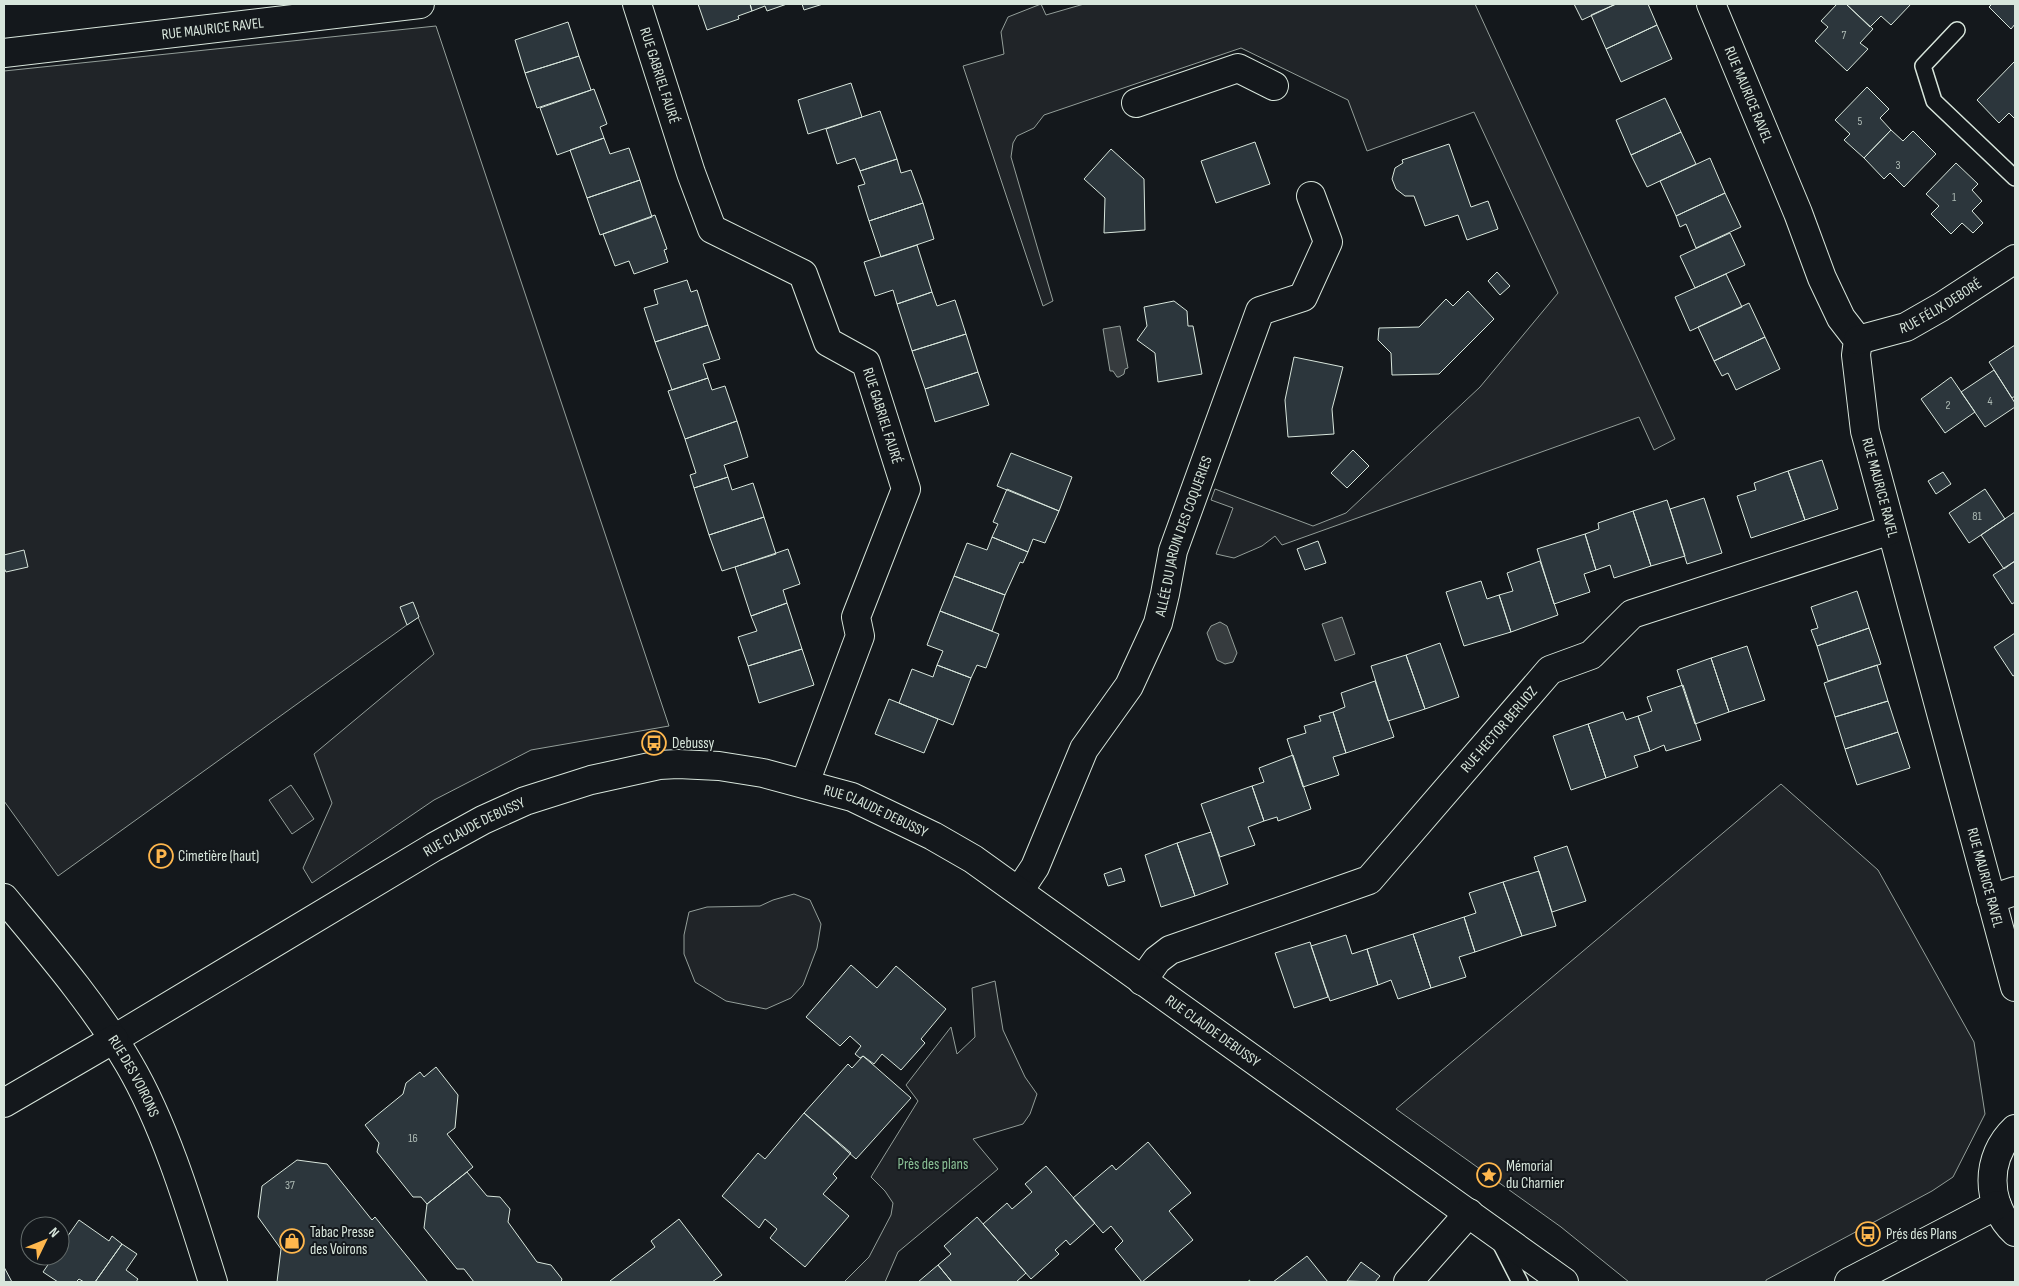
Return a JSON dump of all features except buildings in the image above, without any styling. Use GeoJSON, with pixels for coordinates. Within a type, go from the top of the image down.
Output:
{"type":"FeatureCollection","features":[{"type":"Feature","properties":{"kind":"street","name":"RUE MAURICE RAVEL"},"geometry":{"type":"LineString","coordinates":[[4,53],[420,4]]}},
{"type":"Feature","properties":{"kind":"street","name":"RUE GABRIEL FAURÉ"},"geometry":{"type":"LineString","coordinates":[[637,4],[691,173],[712,229],[803,274],[828,342],[866,364],[906,488],[856,617],[860,636],[805,783]]}},
{"type":"Feature","properties":{"kind":"street","name":"RUE MAURICE RAVEL"},"geometry":{"type":"LineString","coordinates":[[1711,4],[1795,205],[1822,278],[1841,318],[1858,340],[1856,355],[1865,431],[1891,530],[2003,895],[2015,986]]}},
{"type":"Feature","properties":{"kind":"street"},"geometry":{"type":"LineString","coordinates":[[1136,103],[1238,68],[1274,86]]}},
{"type":"Feature","properties":{"kind":"street","name":"ALLÉE DU JARDIN DES COQUERIES"},"geometry":{"type":"LineString","coordinates":[[1019,891],[1035,867],[1084,749],[1129,686],[1158,623],[1173,551],[1260,311],[1303,297],[1328,242],[1311,196]]}},
{"type":"Feature","properties":{"kind":"street","name":"RUE FÉLIX DEBORÉ"},"geometry":{"type":"LineString","coordinates":[[1858,340],[1906,327],[1941,307],[2015,259]]}},
{"type":"Feature","properties":{"kind":"street","name":"RUE HECTOR BERLIOZ"},"geometry":{"type":"LineString","coordinates":[[1142,981],[1157,960],[1170,950],[1369,880],[1550,670],[1591,655],[1632,614],[1891,530]]}},
{"type":"Feature","properties":{"kind":"street","name":"RUE CLAUDE DEBUSSY"},"geometry":{"type":"LineString","coordinates":[[4,1103],[482,820],[524,801],[591,780],[659,765],[719,766],[748,770],[805,783],[852,797],[924,832],[973,860],[1470,1213],[1564,1282]]}},
{"type":"Feature","properties":{"kind":"street","name":"RUE DES VOIRONS"},"geometry":{"type":"LineString","coordinates":[[4,898],[60,965],[114,1039],[133,1071],[158,1123],[213,1282]]}},
{"type":"Feature","properties":{"kind":"street"},"geometry":{"type":"LineString","coordinates":[[2015,1129],[2002,1146],[1994,1165],[1992,1186],[1997,1205],[2006,1223],[2015,1232]]}},
{"type":"Feature","properties":{"kind":"street"},"geometry":{"type":"LineString","coordinates":[[1849,1282],[1997,1205]]}},
{"type":"Feature","properties":{"kind":"street"},"geometry":{"type":"LineString","coordinates":[[1408,1282],[1470,1213]]}},
{"type":"Feature","properties":{"kind":"lane"},"geometry":{"type":"LineString","coordinates":[[1957,30],[1923,66],[1934,101],[2015,178]]}},
{"type":"Feature","properties":{"kind":"lane"},"geometry":{"type":"LineString","coordinates":[[1494,1231],[1520,1282]]}},
{"type":"Feature","properties":{"kind":"green space"},"geometry":{"type":"Polygon","coordinates":[[[1041,4],[1046,15],[1084,4],[1475,4],[1675,439],[1654,450],[1639,417],[1282,545],[1275,536],[1262,546],[1234,558],[1216,554],[1233,508],[1211,500],[1215,489],[1313,526],[1346,513],[1480,387],[1558,293],[1474,112],[1367,151],[1348,100],[1241,48],[1044,115],[1034,128],[1017,136],[1013,143],[1011,157],[1053,301],[1043,306],[963,66],[1004,54],[1001,32],[1008,17],[1041,4]]]}},
{"type":"Feature","properties":{"kind":"green space"},"geometry":{"type":"Polygon","coordinates":[[[436,26],[669,726],[531,750],[434,800],[312,883],[303,868],[332,803],[314,754],[434,654],[418,617],[58,876],[4,801],[4,71],[436,26]]]}},
{"type":"Feature","properties":{"kind":"green space"},"geometry":{"type":"Polygon","coordinates":[[[1781,784],[1878,870],[1974,1042],[1985,1114],[1953,1177],[1932,1191],[1766,1280],[1766,1282],[1629,1282],[1561,1227],[1396,1109],[1781,784]]]}},
{"type":"Feature","properties":{"kind":"green space"},"geometry":{"type":"Polygon","coordinates":[[[291,785],[314,819],[292,834],[269,800],[291,785]]]}},
{"type":"Feature","properties":{"kind":"green space"},"geometry":{"type":"Polygon","coordinates":[[[794,894],[810,900],[821,924],[817,948],[803,985],[791,998],[766,1009],[726,1001],[695,982],[684,954],[684,935],[689,912],[707,907],[760,906],[794,894]]]}},
{"type":"Feature","properties":{"kind":"green space","name":"Près des plans"},"geometry":{"type":"Polygon","coordinates":[[[995,981],[1003,1030],[1025,1077],[1037,1094],[1030,1114],[1023,1124],[973,1139],[998,1169],[898,1252],[885,1282],[844,1282],[869,1257],[891,1215],[893,1203],[885,1191],[871,1177],[918,1101],[906,1085],[951,1027],[957,1054],[975,1037],[972,988],[995,981]]]}},
{"type":"Feature","properties":{"kind":"shaded area"},"geometry":{"type":"Polygon","coordinates":[[[1120,326],[1128,368],[1125,369],[1124,374],[1117,377],[1113,371],[1110,371],[1103,329],[1120,326]]]}},
{"type":"Feature","properties":{"kind":"shaded area"},"geometry":{"type":"Polygon","coordinates":[[[1342,617],[1355,654],[1335,661],[1322,624],[1342,617]]]}},
{"type":"Feature","properties":{"kind":"shaded area"},"geometry":{"type":"Polygon","coordinates":[[[1220,622],[1227,626],[1237,653],[1233,662],[1225,664],[1217,660],[1207,633],[1211,626],[1220,622]]]}},
{"type":"Feature","properties":{"kind":"place","name":"Debussy"},"geometry":{"type":"Point","coordinates":[654,743]}},
{"type":"Feature","properties":{"kind":"place","name":"Cimetière (haut)"},"geometry":{"type":"Point","coordinates":[161,856]}},
{"type":"Feature","properties":{"kind":"place","name":"Mémorial du Charnier"},"geometry":{"type":"Point","coordinates":[1489,1175]}},
{"type":"Feature","properties":{"kind":"place","name":"Prés des Plans"},"geometry":{"type":"Point","coordinates":[1868,1234]}},
{"type":"Feature","properties":{"kind":"place","name":"Tabac Presse des Voirons"},"geometry":{"type":"Point","coordinates":[292,1241]}}]}
